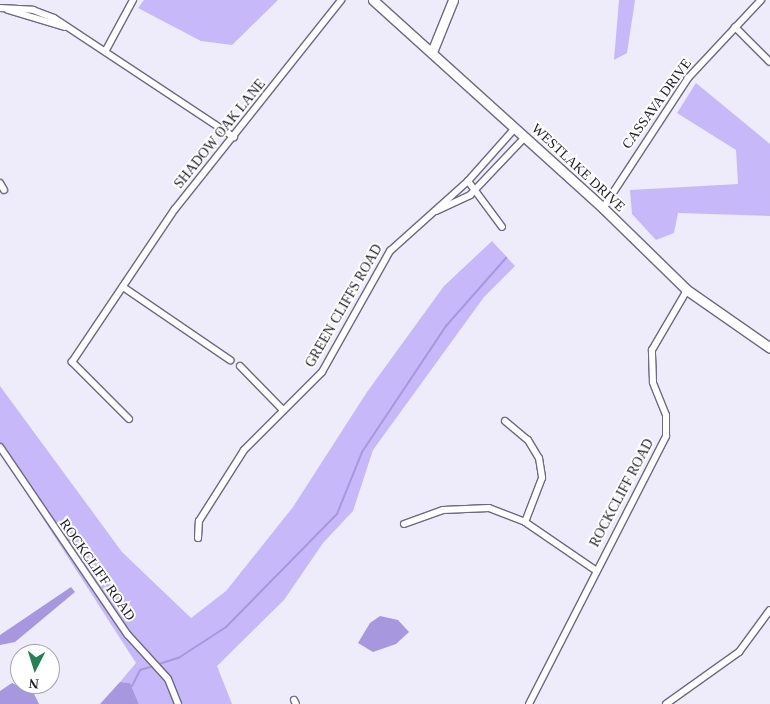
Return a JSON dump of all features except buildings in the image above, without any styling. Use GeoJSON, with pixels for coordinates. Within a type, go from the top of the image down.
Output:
{"type":"FeatureCollection","features":[{"type":"Feature","properties":{"kind":"street"},"geometry":{"type":"LineString","coordinates":[[106,50],[133,0]]}},
{"type":"Feature","properties":{"kind":"street","name":"SHADOW OAK LANE"},"geometry":{"type":"LineString","coordinates":[[129,419],[72,362],[175,209],[341,0]]}},
{"type":"Feature","properties":{"kind":"street","name":"WESTLAKE DRIVE"},"geometry":{"type":"LineString","coordinates":[[373,0],[603,208],[687,290],[770,348]]}},
{"type":"Feature","properties":{"kind":"street"},"geometry":{"type":"LineString","coordinates":[[432,52],[454,0]]}},
{"type":"Feature","properties":{"kind":"street","name":"CASSAVA DRIVE"},"geometry":{"type":"LineString","coordinates":[[603,208],[688,78],[761,0]]}},
{"type":"Feature","properties":{"kind":"street"},"geometry":{"type":"LineString","coordinates":[[4,8],[66,27],[106,50],[234,137]]}},
{"type":"Feature","properties":{"kind":"street"},"geometry":{"type":"LineString","coordinates":[[735,27],[770,62]]}},
{"type":"Feature","properties":{"kind":"street","name":"GREEN CLIFFS ROAD"},"geometry":{"type":"LineString","coordinates":[[198,538],[199,521],[244,450],[322,372],[390,250],[468,181],[515,128]]}},
{"type":"Feature","properties":{"kind":"street","name":"GREEN CLIFFS ROAD"},"geometry":{"type":"LineString","coordinates":[[435,212],[474,190],[525,137]]}},
{"type":"Feature","properties":{"kind":"street"},"geometry":{"type":"LineString","coordinates":[[468,181],[502,227]]}},
{"type":"Feature","properties":{"kind":"street"},"geometry":{"type":"LineString","coordinates":[[0,183],[4,190]]}},
{"type":"Feature","properties":{"kind":"street"},"geometry":{"type":"LineString","coordinates":[[123,286],[230,360]]}},
{"type":"Feature","properties":{"kind":"street","name":"ROCKCLIFF ROAD"},"geometry":{"type":"LineString","coordinates":[[529,704],[594,570],[666,436],[666,415],[653,382],[652,350],[687,290]]}},
{"type":"Feature","properties":{"kind":"street"},"geometry":{"type":"LineString","coordinates":[[240,366],[283,410]]}},
{"type":"Feature","properties":{"kind":"street"},"geometry":{"type":"LineString","coordinates":[[505,421],[528,440],[539,458],[542,478],[525,522]]}},
{"type":"Feature","properties":{"kind":"street","name":"ROCKCLIFF ROAD"},"geometry":{"type":"LineString","coordinates":[[0,447],[123,628],[147,651],[161,670],[178,704]]}},
{"type":"Feature","properties":{"kind":"street"},"geometry":{"type":"LineString","coordinates":[[404,524],[467,507],[489,508],[525,522],[594,570]]}},
{"type":"Feature","properties":{"kind":"street"},"geometry":{"type":"LineString","coordinates":[[666,704],[738,652],[770,610]]}},
{"type":"Feature","properties":{"kind":"shaded area"},"geometry":{"type":"Polygon","coordinates":[[[144,0],[278,0],[232,45],[201,41],[138,8],[144,0]]]}},
{"type":"Feature","properties":{"kind":"shaded area"},"geometry":{"type":"Polygon","coordinates":[[[619,0],[635,0],[627,53],[614,60],[619,0]]]}},
{"type":"Feature","properties":{"kind":"shaded area"},"geometry":{"type":"Polygon","coordinates":[[[696,83],[770,144],[770,216],[678,213],[674,233],[656,240],[632,214],[630,190],[738,184],[736,150],[677,113],[696,83]]]}},
{"type":"Feature","properties":{"kind":"shaded area"},"geometry":{"type":"Polygon","coordinates":[[[492,241],[515,266],[484,297],[373,450],[353,511],[323,543],[284,600],[217,666],[232,704],[139,704],[130,683],[120,682],[136,663],[0,452],[0,386],[122,552],[191,618],[226,591],[293,507],[367,392],[444,286],[492,241]]]}},
{"type":"Feature","properties":{"kind":"shaded area"},"geometry":{"type":"Polygon","coordinates":[[[71,587],[75,592],[15,642],[0,645],[0,635],[71,587]]]}},
{"type":"Feature","properties":{"kind":"shaded area"},"geometry":{"type":"Polygon","coordinates":[[[380,616],[398,620],[409,632],[396,644],[373,652],[358,643],[370,623],[380,616]]]}},
{"type":"Feature","properties":{"kind":"shaded area"},"geometry":{"type":"Polygon","coordinates":[[[120,682],[130,683],[139,704],[100,704],[120,682]]]}},
{"type":"Feature","properties":{"kind":"shaded area"},"geometry":{"type":"Polygon","coordinates":[[[10,684],[10,694],[34,694],[39,704],[0,704],[0,691],[10,684]]]}},
{"type":"Feature","properties":{"kind":"waterway"},"geometry":{"type":"LineString","coordinates":[[159,664],[180,657],[226,627],[337,514],[362,452],[446,326],[506,258]]}},
{"type":"Feature","properties":{"kind":"waterway"},"geometry":{"type":"LineString","coordinates":[[132,686],[140,670],[154,666]]}}]}
